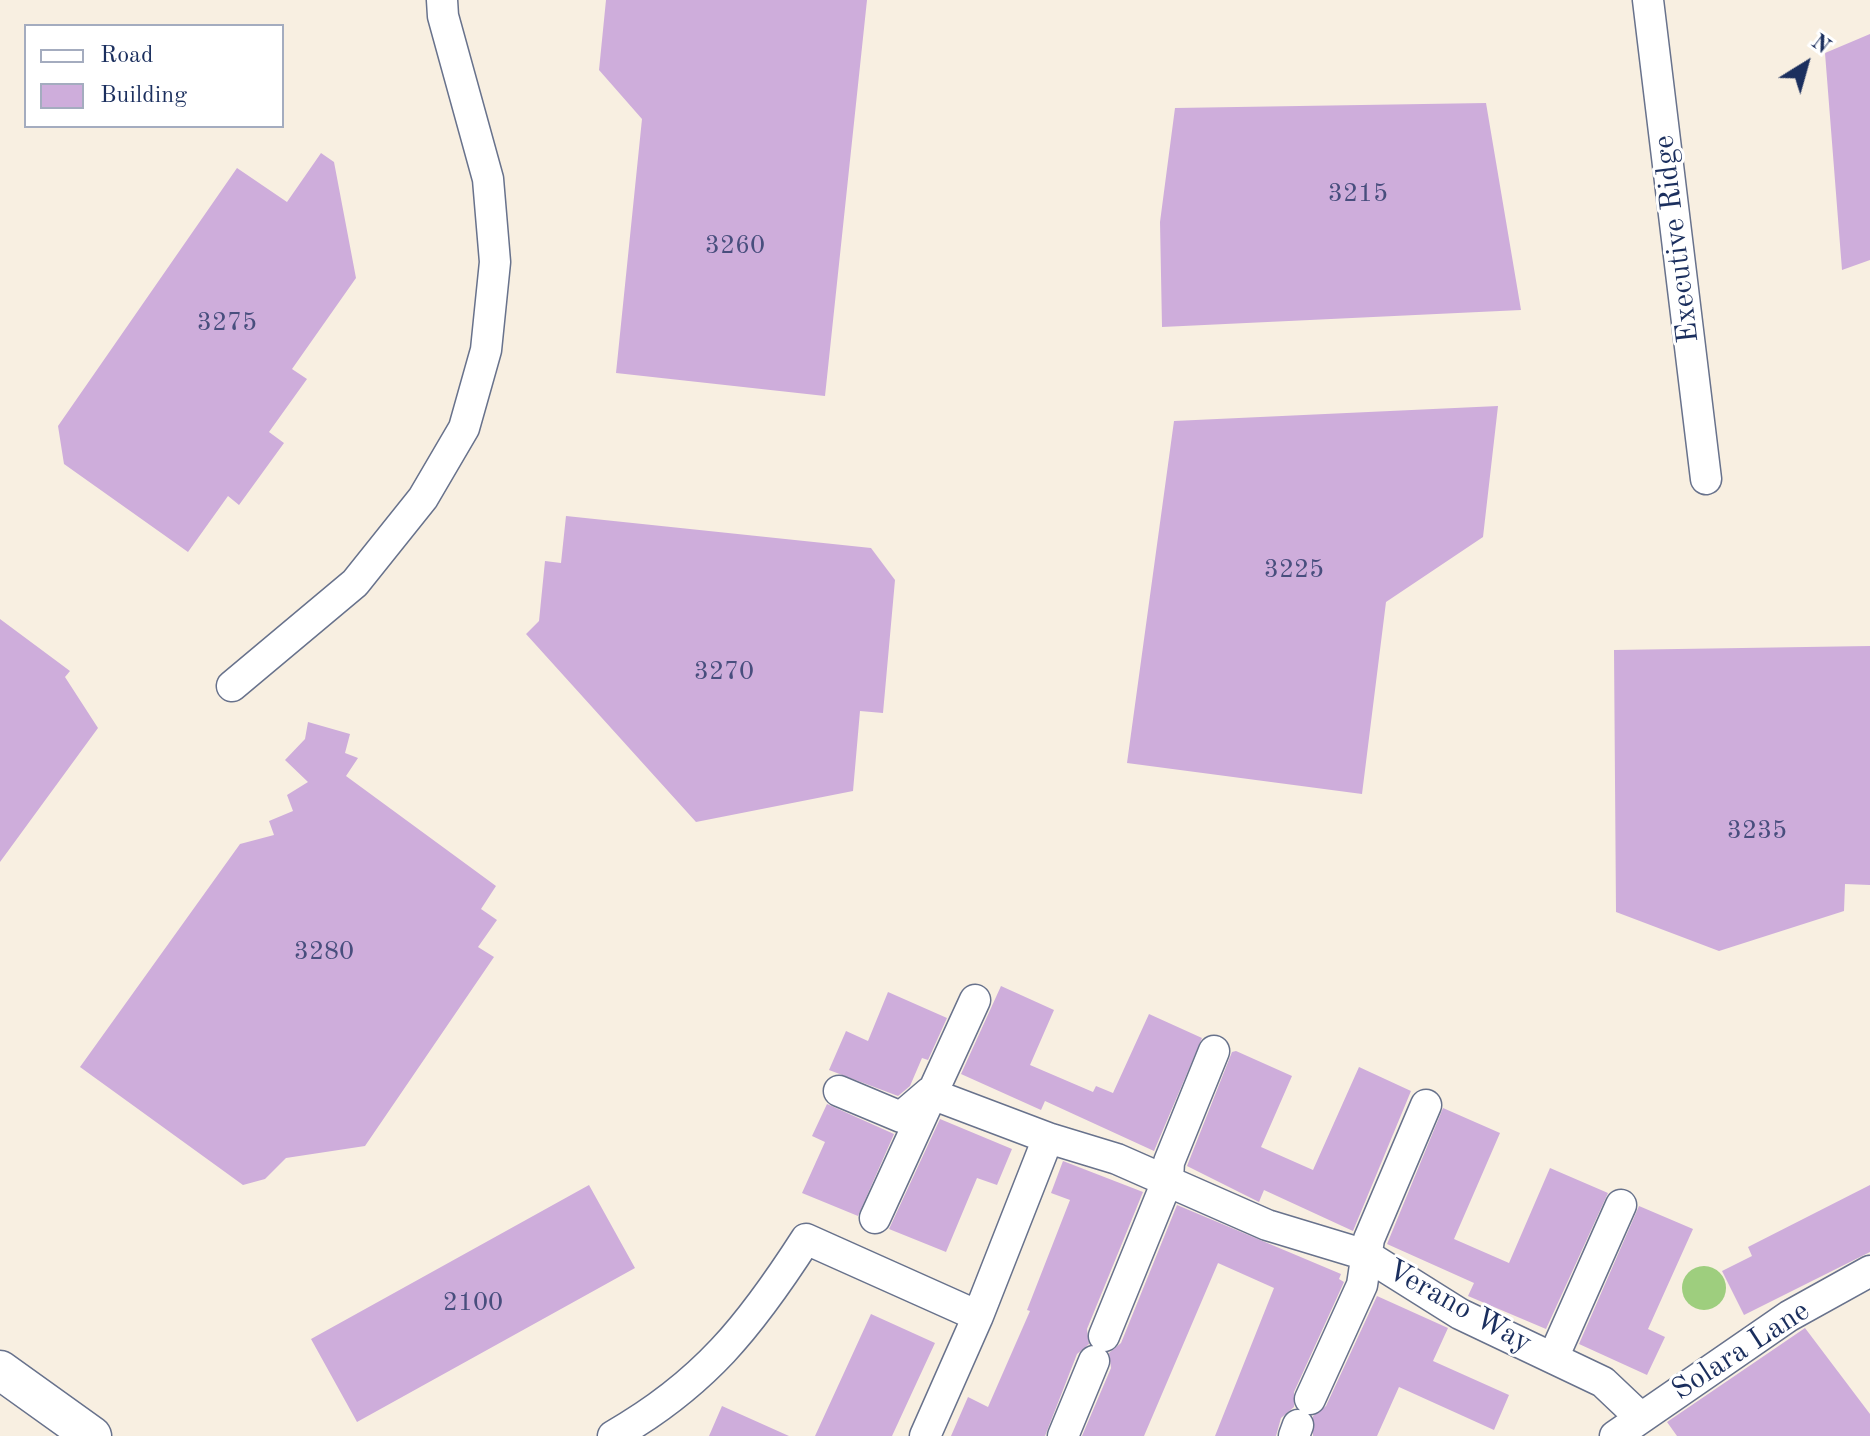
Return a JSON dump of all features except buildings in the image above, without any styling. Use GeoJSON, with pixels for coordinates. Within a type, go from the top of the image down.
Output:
{"type":"FeatureCollection","features":[{"type":"Feature","properties":{"kind":"main road"},"geometry":{"type":"LineString","coordinates":[[0,1370],[92,1436]]}},
{"type":"Feature","properties":{"kind":"street"},"geometry":{"type":"LineString","coordinates":[[232,686],[355,583],[423,498],[464,428],[486,350],[495,262],[488,179],[443,16],[442,0]]}},
{"type":"Feature","properties":{"kind":"street","name":"Executive Ridge"},"geometry":{"type":"LineString","coordinates":[[1648,0],[1706,479]]}},
{"type":"Feature","properties":{"kind":"street"},"geometry":{"type":"LineString","coordinates":[[875,1218],[929,1093],[975,1000]]}},
{"type":"Feature","properties":{"kind":"street"},"geometry":{"type":"LineString","coordinates":[[1063,1436],[1168,1179],[1169,1162],[1214,1051]]}},
{"type":"Feature","properties":{"kind":"street"},"geometry":{"type":"LineString","coordinates":[[839,1091],[901,1117],[929,1093]]}},
{"type":"Feature","properties":{"kind":"street","name":"Verano Way"},"geometry":{"type":"LineString","coordinates":[[929,1093],[1048,1138],[1117,1159],[1267,1225],[1366,1255],[1460,1314],[1603,1382],[1641,1418]]}},
{"type":"Feature","properties":{"kind":"street","name":"Verano Way"},"geometry":{"type":"LineString","coordinates":[[1301,1420],[1362,1285],[1369,1239],[1426,1105]]}},
{"type":"Feature","properties":{"kind":"street"},"geometry":{"type":"LineString","coordinates":[[925,1436],[978,1316],[1048,1138]]}},
{"type":"Feature","properties":{"kind":"street","name":"Verano Way"},"geometry":{"type":"LineString","coordinates":[[1553,1358],[1621,1205]]}},
{"type":"Feature","properties":{"kind":"street"},"geometry":{"type":"LineString","coordinates":[[613,1436],[660,1409],[707,1370],[758,1312],[806,1239],[978,1316]]}},
{"type":"Feature","properties":{"kind":"street","name":"Solara Lane"},"geometry":{"type":"LineString","coordinates":[[1615,1436],[1789,1316],[1870,1271]]}},
{"type":"Feature","properties":{"kind":"green space"},"geometry":{"type":"Polygon","coordinates":[[[1704,1266],[1720,1272],[1726,1288],[1720,1304],[1704,1310],[1688,1304],[1682,1288],[1688,1272],[1704,1266]]]}}]}
